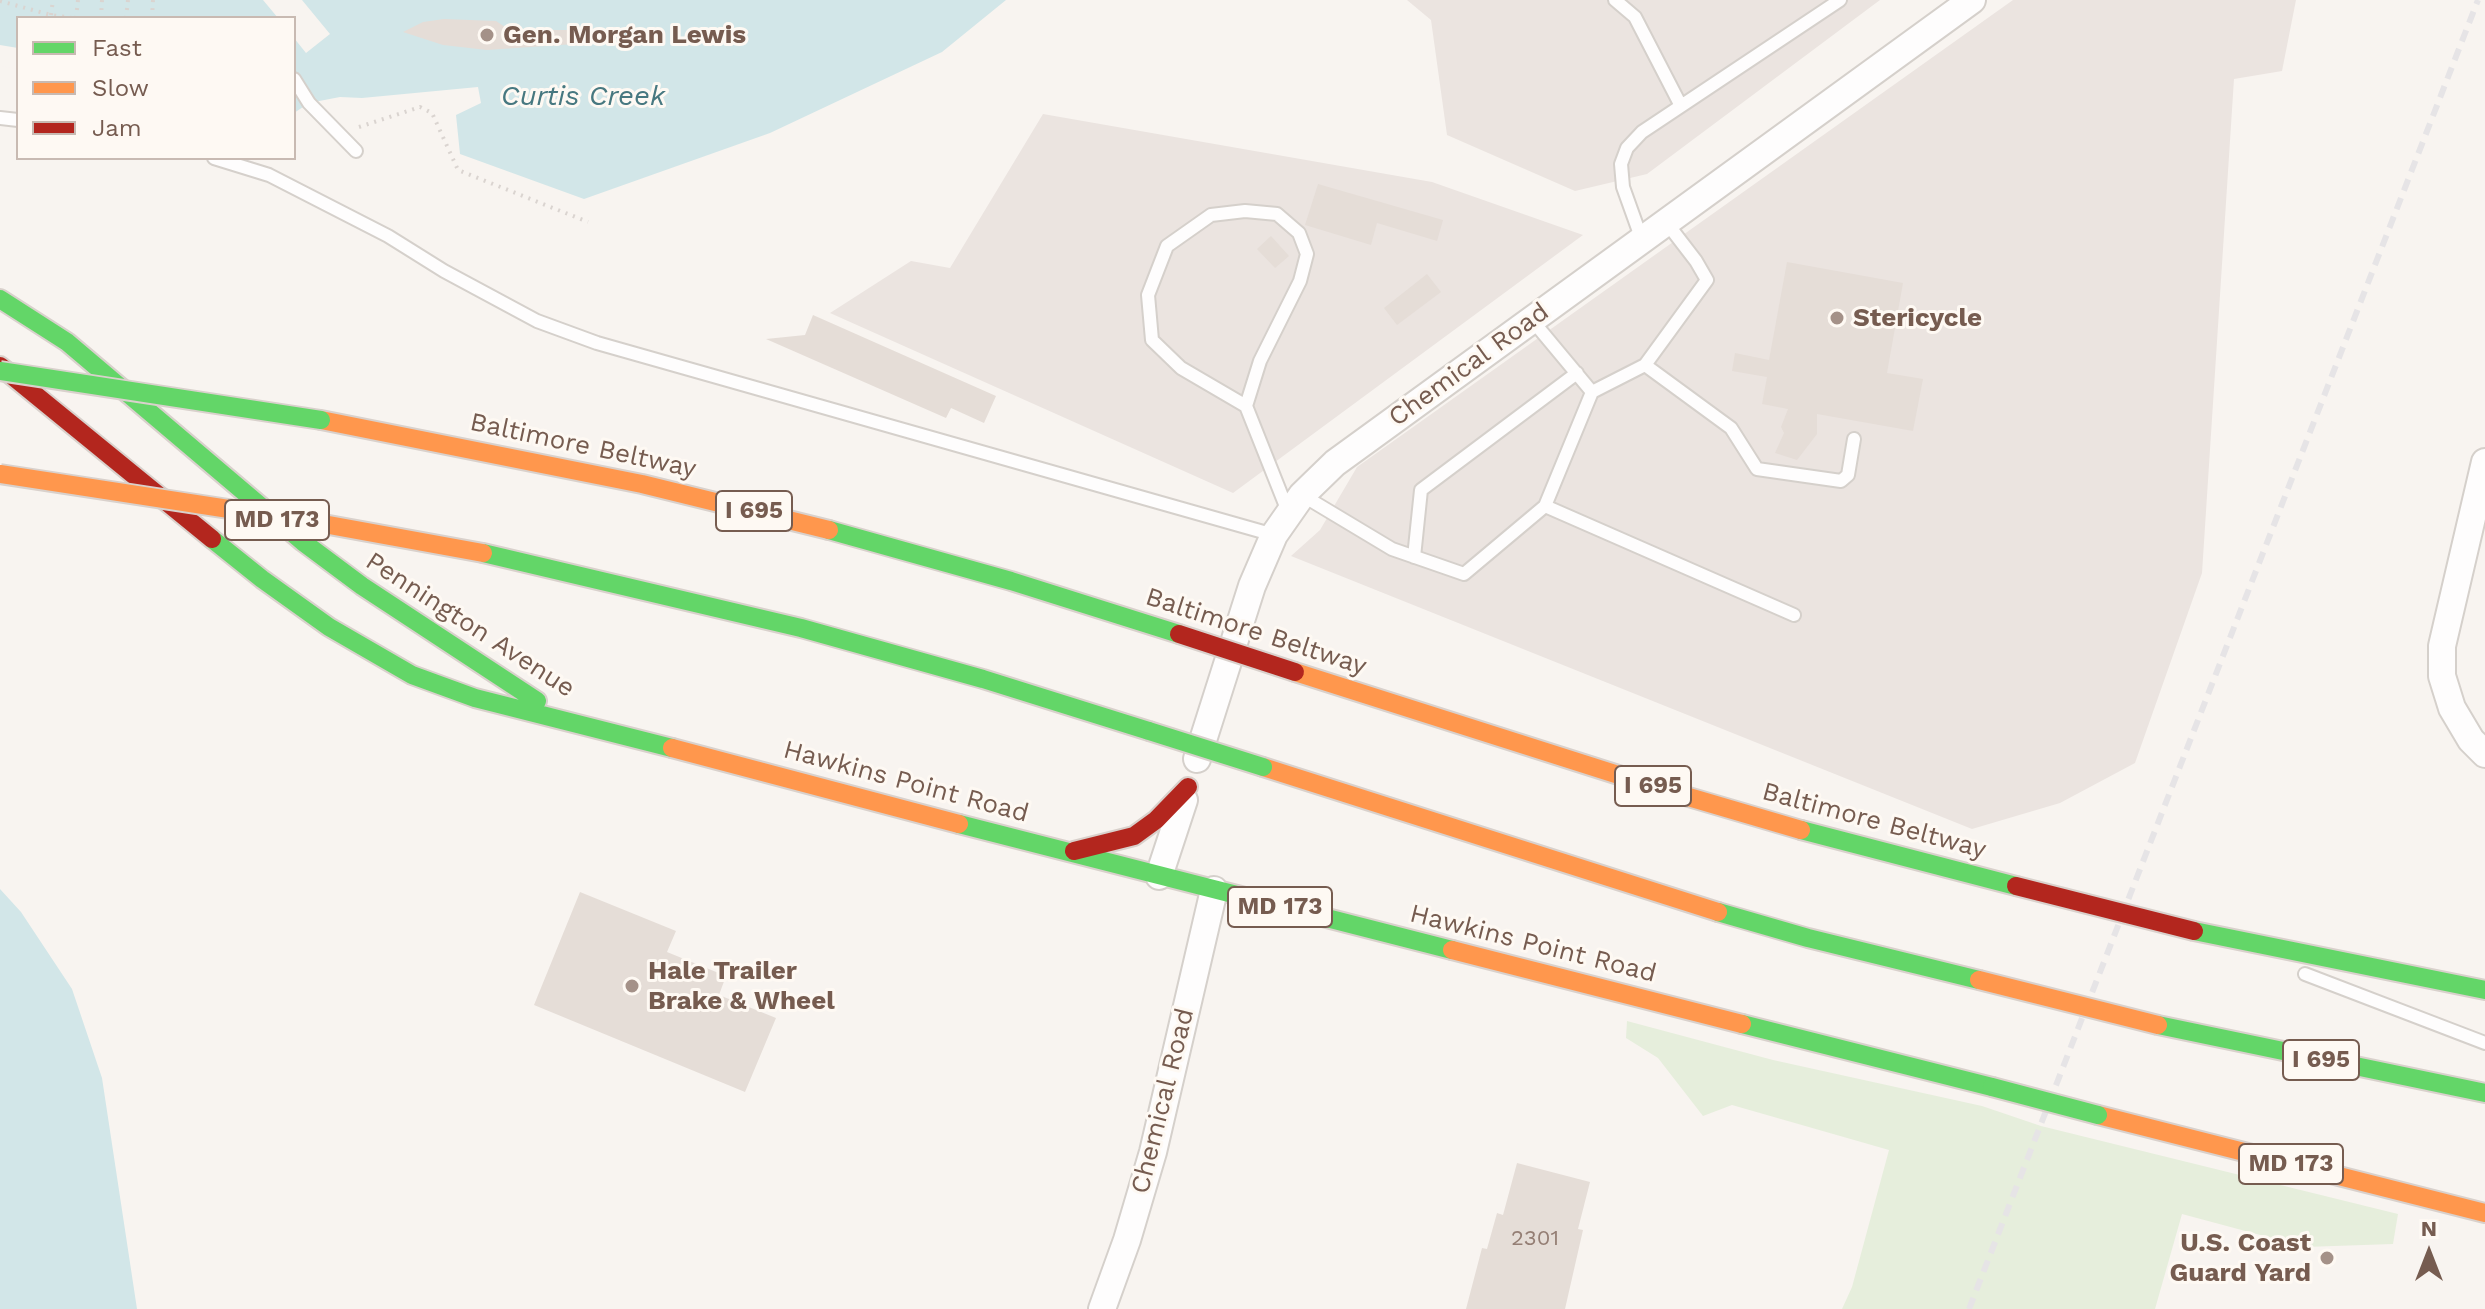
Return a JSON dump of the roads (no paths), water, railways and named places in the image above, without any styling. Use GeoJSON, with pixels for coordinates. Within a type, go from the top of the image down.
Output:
{"type":"FeatureCollection","features":[{"type":"Feature","properties":{"kind":"main road","name":"Pennington Avenue"},"geometry":{"type":"LineString","coordinates":[[0,299],[67,342],[303,542],[362,586],[490,673],[569,721]]}},
{"type":"Feature","properties":{"kind":"main road","name":"Pennington Avenue"},"geometry":{"type":"LineString","coordinates":[[0,369],[262,579],[329,627],[412,675],[475,698],[569,721]]}},
{"type":"Feature","properties":{"kind":"main road","name":"Baltimore Beltway"},"geometry":{"type":"LineString","coordinates":[[0,369],[321,420],[496,453],[642,484],[826,529],[1011,581],[1689,797],[1829,838],[2194,931],[2485,990]]}},
{"type":"Feature","properties":{"kind":"main road","name":"I 695"},"geometry":{"type":"LineString","coordinates":[[0,474],[307,521],[483,553],[801,628],[983,679],[1654,893],[1808,938],[2158,1025],[2485,1093]]}},
{"type":"Feature","properties":{"kind":"main road","name":"Hawkins Point Road"},"geometry":{"type":"LineString","coordinates":[[569,721],[1159,876],[2485,1213]]}},
{"type":"Feature","properties":{"kind":"main road"},"geometry":{"type":"LineString","coordinates":[[1068,852],[1134,836],[1156,820],[1188,787]]}},
{"type":"Feature","properties":{"kind":"street","name":"Chemical Road"},"geometry":{"type":"LineString","coordinates":[[1159,876],[1252,586],[1288,515],[1335,463],[1972,0]]}},
{"type":"Feature","properties":{"kind":"street"},"geometry":{"type":"LineString","coordinates":[[2485,462],[2442,646],[2442,676],[2452,708],[2471,740],[2485,754]]}},
{"type":"Feature","properties":{"kind":"street","name":"Chemical Road"},"geometry":{"type":"LineString","coordinates":[[1102,1309],[1127,1240],[1153,1152],[1214,890]]}},
{"type":"Feature","properties":{"kind":"lane"},"geometry":{"type":"LineString","coordinates":[[1615,0],[1635,17],[1681,106]]}},
{"type":"Feature","properties":{"kind":"lane"},"geometry":{"type":"LineString","coordinates":[[1642,240],[1623,187],[1621,164],[1627,148],[1642,132],[1840,0]]}},
{"type":"Feature","properties":{"kind":"lane"},"geometry":{"type":"LineString","coordinates":[[296,82],[309,103],[356,151]]}},
{"type":"Feature","properties":{"kind":"lane"},"geometry":{"type":"LineString","coordinates":[[220,160],[269,175],[388,236],[444,271],[537,321],[597,343],[1288,515],[1464,574],[1545,506],[1592,392],[1645,365],[1707,280],[1666,222]]}},
{"type":"Feature","properties":{"kind":"lane"},"geometry":{"type":"LineString","coordinates":[[1246,406],[1181,368],[1152,340],[1148,295],[1167,246],[1211,215],[1245,211],[1277,214],[1299,233],[1307,254],[1300,281],[1260,361],[1246,406],[1288,515]]}},
{"type":"Feature","properties":{"kind":"lane"},"geometry":{"type":"LineString","coordinates":[[1532,320],[1592,392]]}},
{"type":"Feature","properties":{"kind":"lane"},"geometry":{"type":"LineString","coordinates":[[1645,365],[1731,428],[1757,469],[1841,481],[1848,475],[1854,439]]}},
{"type":"Feature","properties":{"kind":"lane"},"geometry":{"type":"LineString","coordinates":[[1414,557],[1421,490],[1577,373]]}},
{"type":"Feature","properties":{"kind":"lane"},"geometry":{"type":"LineString","coordinates":[[1545,506],[1794,615]]}},
{"type":"Feature","properties":{"kind":"lane"},"geometry":{"type":"LineString","coordinates":[[2194,931],[2267,959]]}},
{"type":"Feature","properties":{"kind":"lane"},"geometry":{"type":"LineString","coordinates":[[2296,970],[2485,1043]]}},
{"type":"Feature","properties":{"kind":"lane"},"geometry":{"type":"LineString","coordinates":[[2402,1078],[2471,1077]]}},
{"type":"Feature","properties":{"kind":"water","name":"Curtis Creek"},"geometry":{"type":"Polygon","coordinates":[[[0,0],[1006,0],[942,52],[770,133],[584,199],[460,154],[456,115],[481,103],[478,87],[362,98],[340,97],[309,103],[296,112],[296,16],[16,16],[16,65],[0,62],[0,0]]]}},
{"type":"Feature","properties":{"kind":"water"},"geometry":{"type":"Polygon","coordinates":[[[0,889],[21,912],[72,989],[102,1078],[137,1309],[0,1309],[0,889]]]}},
{"type":"Feature","properties":{"kind":"railway"},"geometry":{"type":"LineString","coordinates":[[1969,1309],[2478,0]]}},
{"type":"Feature","properties":{"kind":"place","name":"Gen. Morgan Lewis"},"geometry":{"type":"Point","coordinates":[487,35]}},
{"type":"Feature","properties":{"kind":"place","name":"Stericycle"},"geometry":{"type":"Point","coordinates":[1837,318]}},
{"type":"Feature","properties":{"kind":"place","name":"Hale Trailer Brake & Wheel"},"geometry":{"type":"Point","coordinates":[632,986]}},
{"type":"Feature","properties":{"kind":"place","name":"U.S. Coast Guard Yard"},"geometry":{"type":"Point","coordinates":[2327,1258]}}]}
